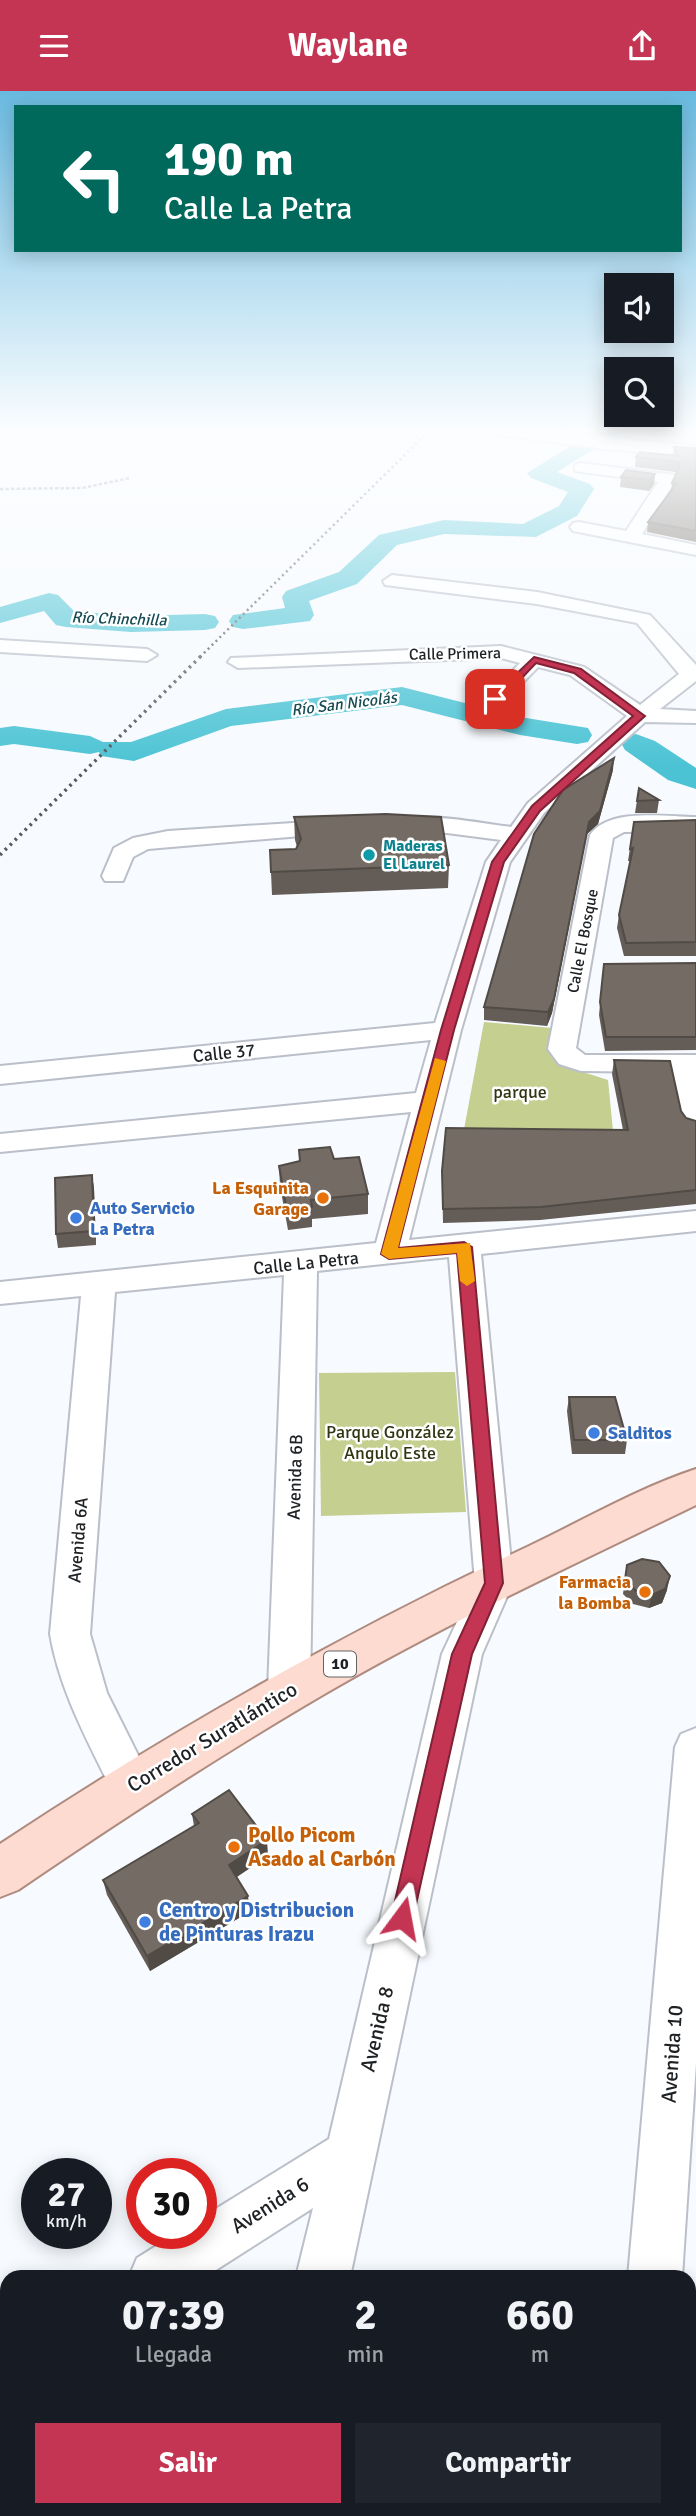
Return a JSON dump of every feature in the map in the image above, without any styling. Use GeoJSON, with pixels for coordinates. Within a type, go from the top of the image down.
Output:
{"type":"FeatureCollection","features":[{"type":"Feature","properties":{"kind":"main road","name":"Corredor Suratlántico"},"geometry":{"type":"LineString","coordinates":[[0,1873],[131,1785],[289,1690],[494,1583],[696,1486]]}},
{"type":"Feature","properties":{"kind":"street"},"geometry":{"type":"LineString","coordinates":[[652,541],[696,550]]}},
{"type":"Feature","properties":{"kind":"street"},"geometry":{"type":"LineString","coordinates":[[389,1254],[447,1030],[498,862],[536,809],[640,716],[694,673],[643,619],[537,598],[392,581]]}},
{"type":"Feature","properties":{"kind":"street"},"geometry":{"type":"LineString","coordinates":[[0,646],[147,655]]}},
{"type":"Feature","properties":{"kind":"street","name":"Calle Primera"},"geometry":{"type":"LineString","coordinates":[[238,662],[501,652],[577,671],[640,716]]}},
{"type":"Feature","properties":{"kind":"street"},"geometry":{"type":"LineString","coordinates":[[495,699],[534,660]]}},
{"type":"Feature","properties":{"kind":"street"},"geometry":{"type":"LineString","coordinates":[[640,716],[696,717]]}},
{"type":"Feature","properties":{"kind":"street","name":"Calle El Bosque"},"geometry":{"type":"LineString","coordinates":[[689,1064],[581,1063],[569,1058],[562,1049],[591,967],[601,839],[613,827],[696,824]]}},
{"type":"Feature","properties":{"kind":"street"},"geometry":{"type":"LineString","coordinates":[[114,876],[122,853],[141,843],[280,841],[364,826],[447,827],[517,835]]}},
{"type":"Feature","properties":{"kind":"street","name":"Calle 37"},"geometry":{"type":"LineString","coordinates":[[0,1075],[447,1030]]}},
{"type":"Feature","properties":{"kind":"street"},"geometry":{"type":"LineString","coordinates":[[689,1064],[696,1124]]}},
{"type":"Feature","properties":{"kind":"street"},"geometry":{"type":"LineString","coordinates":[[0,1143],[429,1101]]}},
{"type":"Feature","properties":{"kind":"street","name":"Calle La Petra"},"geometry":{"type":"LineString","coordinates":[[0,1293],[696,1221]]}},
{"type":"Feature","properties":{"kind":"street","name":"Avenida 8"},"geometry":{"type":"LineString","coordinates":[[324,2270],[462,1654],[494,1583],[464,1247]]}},
{"type":"Feature","properties":{"kind":"street","name":"Avenida 6B"},"geometry":{"type":"LineString","coordinates":[[289,1690],[301,1263]]}},
{"type":"Feature","properties":{"kind":"street","name":"Avenida 6A"},"geometry":{"type":"LineString","coordinates":[[99,1283],[70,1634],[74,1655],[102,1725],[131,1785]]}},
{"type":"Feature","properties":{"kind":"street","name":"Avenida 10"},"geometry":{"type":"LineString","coordinates":[[656,2270],[696,1747]]}},
{"type":"Feature","properties":{"kind":"street","name":"Avenida 6"},"geometry":{"type":"LineString","coordinates":[[167,2270],[349,2155]]}},
{"type":"Feature","properties":{"kind":"green space","name":"parque"},"geometry":{"type":"Polygon","coordinates":[[[484,1022],[552,1028],[549,1046],[564,1066],[608,1080],[614,1141],[462,1140],[484,1022]]]}},
{"type":"Feature","properties":{"kind":"green space","name":"Parque González Angulo Este"},"geometry":{"type":"Polygon","coordinates":[[[455,1372],[466,1512],[321,1516],[319,1373],[455,1372]]]}},
{"type":"Feature","properties":{"kind":"building"},"geometry":{"type":"Polygon","coordinates":[[[614,758],[600,811],[589,822],[554,999],[548,1012],[484,1007],[534,834],[563,790],[614,758]]]}},
{"type":"Feature","properties":{"kind":"building"},"geometry":{"type":"Polygon","coordinates":[[[639,788],[659,800],[637,801],[639,788]]]}},
{"type":"Feature","properties":{"kind":"building"},"geometry":{"type":"Polygon","coordinates":[[[386,814],[441,817],[449,865],[271,872],[270,850],[296,849],[301,839],[294,817],[386,814]]]}},
{"type":"Feature","properties":{"kind":"building"},"geometry":{"type":"Polygon","coordinates":[[[696,820],[696,942],[626,943],[619,915],[633,848],[630,849],[634,822],[696,820]]]}},
{"type":"Feature","properties":{"kind":"building"},"geometry":{"type":"Polygon","coordinates":[[[696,963],[696,1037],[606,1037],[600,1002],[604,964],[696,963]]]}},
{"type":"Feature","properties":{"kind":"building"},"geometry":{"type":"Polygon","coordinates":[[[614,1060],[670,1061],[681,1111],[686,1118],[696,1121],[696,1190],[541,1207],[443,1209],[442,1171],[446,1128],[628,1130],[614,1060]]]}},
{"type":"Feature","properties":{"kind":"building"},"geometry":{"type":"Polygon","coordinates":[[[330,1147],[334,1159],[359,1157],[368,1194],[311,1200],[312,1207],[287,1210],[279,1166],[300,1161],[299,1150],[330,1147]]]}},
{"type":"Feature","properties":{"kind":"building","name":"Auto Servicio La Petra"},"geometry":{"type":"Polygon","coordinates":[[[92,1175],[94,1231],[56,1234],[55,1178],[92,1175]]]}},
{"type":"Feature","properties":{"kind":"building","name":"Salditos"},"geometry":{"type":"Polygon","coordinates":[[[569,1397],[615,1397],[627,1440],[574,1440],[569,1397]]]}},
{"type":"Feature","properties":{"kind":"building"},"geometry":{"type":"Polygon","coordinates":[[[642,1559],[659,1562],[670,1576],[665,1589],[652,1595],[636,1591],[625,1580],[627,1565],[642,1559]]]}},
{"type":"Feature","properties":{"kind":"building"},"geometry":{"type":"Polygon","coordinates":[[[229,1790],[267,1840],[229,1865],[248,1896],[147,1956],[103,1880],[199,1823],[192,1814],[229,1790]]]}},
{"type":"Feature","properties":{"kind":"waterway","name":"Río Chinchilla"},"geometry":{"type":"LineString","coordinates":[[243,621],[300,615],[295,597],[348,578],[387,541]]}},
{"type":"Feature","properties":{"kind":"waterway","name":"Río Chinchilla"},"geometry":{"type":"LineString","coordinates":[[0,615],[49,601],[66,619],[131,624],[205,622]]}},
{"type":"Feature","properties":{"kind":"waterway","name":"Río San Nicolás"},"geometry":{"type":"LineString","coordinates":[[112,749],[134,752],[226,718],[402,696],[520,726],[577,735]]}},
{"type":"Feature","properties":{"kind":"waterway","name":"Río San Nicolás"},"geometry":{"type":"LineString","coordinates":[[0,737],[14,735],[90,745]]}},
{"type":"Feature","properties":{"kind":"waterway","name":"Río San Nicolás"},"geometry":{"type":"LineString","coordinates":[[636,743],[680,773],[696,779]]}},
{"type":"Feature","properties":{"kind":"railway"},"geometry":{"type":"LineString","coordinates":[[200,657],[317,541]]}},
{"type":"Feature","properties":{"kind":"railway"},"geometry":{"type":"LineString","coordinates":[[0,855],[202,655]]}},
{"type":"Feature","properties":{"kind":"slow traffic"},"geometry":{"type":"LineString","coordinates":[[439,1061],[389,1254],[464,1247],[467,1281]]}},
{"type":"Feature","properties":{"kind":"place","name":"Maderas El Laurel"},"geometry":{"type":"Point","coordinates":[369,855]}},
{"type":"Feature","properties":{"kind":"place","name":"La Esquinita Garage"},"geometry":{"type":"Point","coordinates":[323,1198]}},
{"type":"Feature","properties":{"kind":"place","name":"Auto Servicio La Petra"},"geometry":{"type":"Point","coordinates":[76,1218]}},
{"type":"Feature","properties":{"kind":"place","name":"Salditos"},"geometry":{"type":"Point","coordinates":[594,1433]}},
{"type":"Feature","properties":{"kind":"place","name":"Farmacia la Bomba"},"geometry":{"type":"Point","coordinates":[645,1592]}},
{"type":"Feature","properties":{"kind":"place","name":"Pollo Picom Asado al Carbón"},"geometry":{"type":"Point","coordinates":[234,1847]}},
{"type":"Feature","properties":{"kind":"place","name":"Centro y Distribucion de Pinturas Irazu"},"geometry":{"type":"Point","coordinates":[145,1922]}},
{"type":"Feature","properties":{"kind":"route"},"geometry":{"type":"LineString","coordinates":[[402,1918],[462,1654],[494,1583],[464,1247],[389,1254],[447,1030],[498,862],[536,809],[640,716],[592,679],[577,671],[534,660],[495,699]]}}]}
